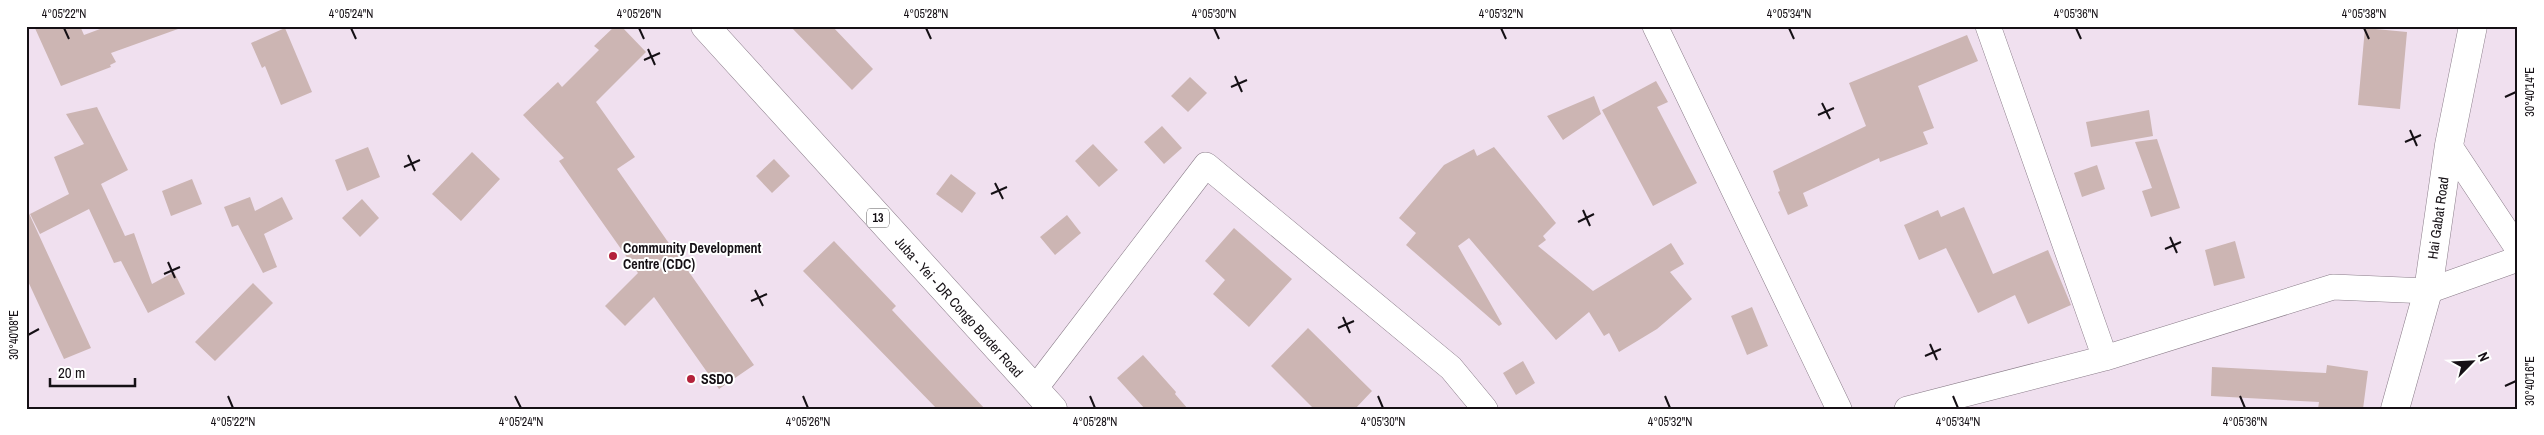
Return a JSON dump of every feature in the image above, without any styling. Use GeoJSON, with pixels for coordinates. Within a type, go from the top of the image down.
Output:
{"type":"FeatureCollection","features":[{"type":"Feature","properties":{"kind":"main road","name":"Juba - Yei - DR Congo Border Road"},"geometry":{"type":"LineString","coordinates":[[704,26],[1043,399]]}},
{"type":"Feature","properties":{"kind":"main road","name":"Hai Gabat Road"},"geometry":{"type":"LineString","coordinates":[[2395,409],[2428,291],[2449,145],[2474,26]]}},
{"type":"Feature","properties":{"kind":"street"},"geometry":{"type":"LineString","coordinates":[[1655,26],[1839,409]]}},
{"type":"Feature","properties":{"kind":"street"},"geometry":{"type":"LineString","coordinates":[[1988,26],[2105,358]]}},
{"type":"Feature","properties":{"kind":"street"},"geometry":{"type":"LineString","coordinates":[[2449,145],[2518,249]]}},
{"type":"Feature","properties":{"kind":"street"},"geometry":{"type":"LineString","coordinates":[[1043,399],[1206,165],[1451,368],[1484,409]]}},
{"type":"Feature","properties":{"kind":"street"},"geometry":{"type":"LineString","coordinates":[[1907,409],[2105,358],[2333,287],[2428,291],[2518,259]]}},
{"type":"Feature","properties":{"kind":"building"},"geometry":{"type":"Polygon","coordinates":[[[34,26],[80,26],[84,35],[108,26],[177,26],[178,29],[111,53],[116,62],[110,65],[111,67],[61,86],[34,26]]]}},
{"type":"Feature","properties":{"kind":"building"},"geometry":{"type":"Polygon","coordinates":[[[615,26],[621,26],[646,52],[596,102],[635,157],[617,169],[754,365],[719,389],[654,297],[625,326],[605,306],[638,273],[559,161],[564,158],[523,115],[558,82],[562,87],[599,50],[594,46],[615,26]]]}},
{"type":"Feature","properties":{"kind":"building"},"geometry":{"type":"Polygon","coordinates":[[[790,26],[832,26],[873,69],[852,90],[790,26]]]}},
{"type":"Feature","properties":{"kind":"building"},"geometry":{"type":"Polygon","coordinates":[[[285,28],[312,92],[281,105],[265,66],[262,68],[251,43],[285,28]]]}},
{"type":"Feature","properties":{"kind":"building"},"geometry":{"type":"Polygon","coordinates":[[[2365,28],[2407,32],[2400,109],[2358,105],[2365,28]]]}},
{"type":"Feature","properties":{"kind":"building"},"geometry":{"type":"Polygon","coordinates":[[[1967,35],[1978,61],[1918,86],[1934,128],[1923,132],[1928,144],[1880,162],[1879,158],[1803,193],[1808,206],[1788,215],[1778,192],[1780,191],[1773,171],[1866,126],[1849,83],[1967,35]]]}},
{"type":"Feature","properties":{"kind":"building"},"geometry":{"type":"Polygon","coordinates":[[[1190,77],[1207,93],[1188,112],[1171,96],[1190,77]]]}},
{"type":"Feature","properties":{"kind":"building"},"geometry":{"type":"Polygon","coordinates":[[[1656,81],[1668,102],[1657,107],[1697,183],[1653,206],[1602,110],[1656,81]]]}},
{"type":"Feature","properties":{"kind":"building"},"geometry":{"type":"Polygon","coordinates":[[[1594,96],[1601,114],[1563,140],[1547,116],[1594,96]]]}},
{"type":"Feature","properties":{"kind":"building"},"geometry":{"type":"Polygon","coordinates":[[[97,107],[128,170],[101,184],[125,236],[134,233],[152,284],[174,272],[185,294],[148,313],[121,261],[114,263],[89,209],[40,234],[30,214],[69,194],[54,157],[84,144],[66,114],[97,107]]]}},
{"type":"Feature","properties":{"kind":"building"},"geometry":{"type":"Polygon","coordinates":[[[2149,110],[2153,136],[2091,147],[2086,122],[2149,110]]]}},
{"type":"Feature","properties":{"kind":"building"},"geometry":{"type":"Polygon","coordinates":[[[1162,126],[1182,148],[1164,164],[1144,142],[1162,126]]]}},
{"type":"Feature","properties":{"kind":"building"},"geometry":{"type":"Polygon","coordinates":[[[2157,139],[2180,208],[2151,217],[2142,191],[2152,188],[2135,142],[2157,139]]]}},
{"type":"Feature","properties":{"kind":"building"},"geometry":{"type":"Polygon","coordinates":[[[1093,144],[1118,170],[1099,187],[1075,161],[1093,144]]]}},
{"type":"Feature","properties":{"kind":"building"},"geometry":{"type":"Polygon","coordinates":[[[368,147],[380,177],[347,191],[335,160],[368,147]]]}},
{"type":"Feature","properties":{"kind":"building"},"geometry":{"type":"Polygon","coordinates":[[[1494,147],[1556,223],[1543,236],[1546,240],[1538,246],[1593,291],[1671,243],[1684,264],[1670,272],[1692,299],[1657,329],[1619,352],[1609,333],[1604,336],[1589,312],[1556,340],[1469,238],[1458,246],[1502,324],[1499,326],[1406,245],[1416,233],[1399,218],[1444,165],[1474,149],[1477,156],[1494,147]]]}},
{"type":"Feature","properties":{"kind":"building"},"geometry":{"type":"Polygon","coordinates":[[[472,152],[500,179],[461,221],[432,194],[472,152]]]}},
{"type":"Feature","properties":{"kind":"building"},"geometry":{"type":"Polygon","coordinates":[[[774,159],[790,176],[772,193],[756,176],[774,159]]]}},
{"type":"Feature","properties":{"kind":"building"},"geometry":{"type":"Polygon","coordinates":[[[2097,165],[2105,189],[2082,197],[2074,173],[2097,165]]]}},
{"type":"Feature","properties":{"kind":"building"},"geometry":{"type":"Polygon","coordinates":[[[951,174],[976,193],[962,213],[936,194],[951,174]]]}},
{"type":"Feature","properties":{"kind":"building"},"geometry":{"type":"Polygon","coordinates":[[[192,179],[202,204],[171,216],[162,191],[192,179]]]}},
{"type":"Feature","properties":{"kind":"building"},"geometry":{"type":"Polygon","coordinates":[[[250,197],[255,211],[282,197],[293,219],[264,234],[277,267],[263,273],[238,225],[232,227],[224,207],[250,197]]]}},
{"type":"Feature","properties":{"kind":"building"},"geometry":{"type":"Polygon","coordinates":[[[362,199],[379,218],[360,237],[342,218],[362,199]]]}},
{"type":"Feature","properties":{"kind":"building"},"geometry":{"type":"Polygon","coordinates":[[[26,207],[91,348],[64,359],[26,277],[26,207]]]}},
{"type":"Feature","properties":{"kind":"building"},"geometry":{"type":"Polygon","coordinates":[[[1964,207],[1993,274],[2048,250],[2071,305],[2028,324],[2015,295],[1978,313],[1946,248],[1919,260],[1904,225],[1938,210],[1941,217],[1964,207]]]}},
{"type":"Feature","properties":{"kind":"building"},"geometry":{"type":"Polygon","coordinates":[[[1067,215],[1081,233],[1055,255],[1040,237],[1067,215]]]}},
{"type":"Feature","properties":{"kind":"building"},"geometry":{"type":"Polygon","coordinates":[[[1234,228],[1292,279],[1249,327],[1213,294],[1225,280],[1205,261],[1234,228]]]}},
{"type":"Feature","properties":{"kind":"building"},"geometry":{"type":"Polygon","coordinates":[[[834,241],[896,306],[892,310],[985,409],[937,409],[803,271],[834,241]]]}},
{"type":"Feature","properties":{"kind":"building"},"geometry":{"type":"Polygon","coordinates":[[[2235,241],[2245,278],[2214,286],[2205,250],[2235,241]]]}},
{"type":"Feature","properties":{"kind":"building"},"geometry":{"type":"Polygon","coordinates":[[[253,283],[273,303],[215,361],[195,342],[253,283]]]}},
{"type":"Feature","properties":{"kind":"building"},"geometry":{"type":"Polygon","coordinates":[[[1752,307],[1768,346],[1747,355],[1731,316],[1752,307]]]}},
{"type":"Feature","properties":{"kind":"building"},"geometry":{"type":"Polygon","coordinates":[[[1308,328],[1372,391],[1355,409],[1314,409],[1271,366],[1308,328]]]}},
{"type":"Feature","properties":{"kind":"building"},"geometry":{"type":"Polygon","coordinates":[[[1143,355],[1176,392],[1175,394],[1188,409],[1145,409],[1117,378],[1143,355]]]}},
{"type":"Feature","properties":{"kind":"building"},"geometry":{"type":"Polygon","coordinates":[[[1523,361],[1535,383],[1516,395],[1503,373],[1523,361]]]}},
{"type":"Feature","properties":{"kind":"building"},"geometry":{"type":"Polygon","coordinates":[[[2327,365],[2368,371],[2363,409],[2318,409],[2319,402],[2211,396],[2212,367],[2326,373],[2327,365]]]}},
{"type":"Feature","properties":{"kind":"place","name":"Community Development Centre (CDC)"},"geometry":{"type":"Point","coordinates":[613,256]}},
{"type":"Feature","properties":{"kind":"place","name":"SSDO"},"geometry":{"type":"Point","coordinates":[691,379]}}]}
